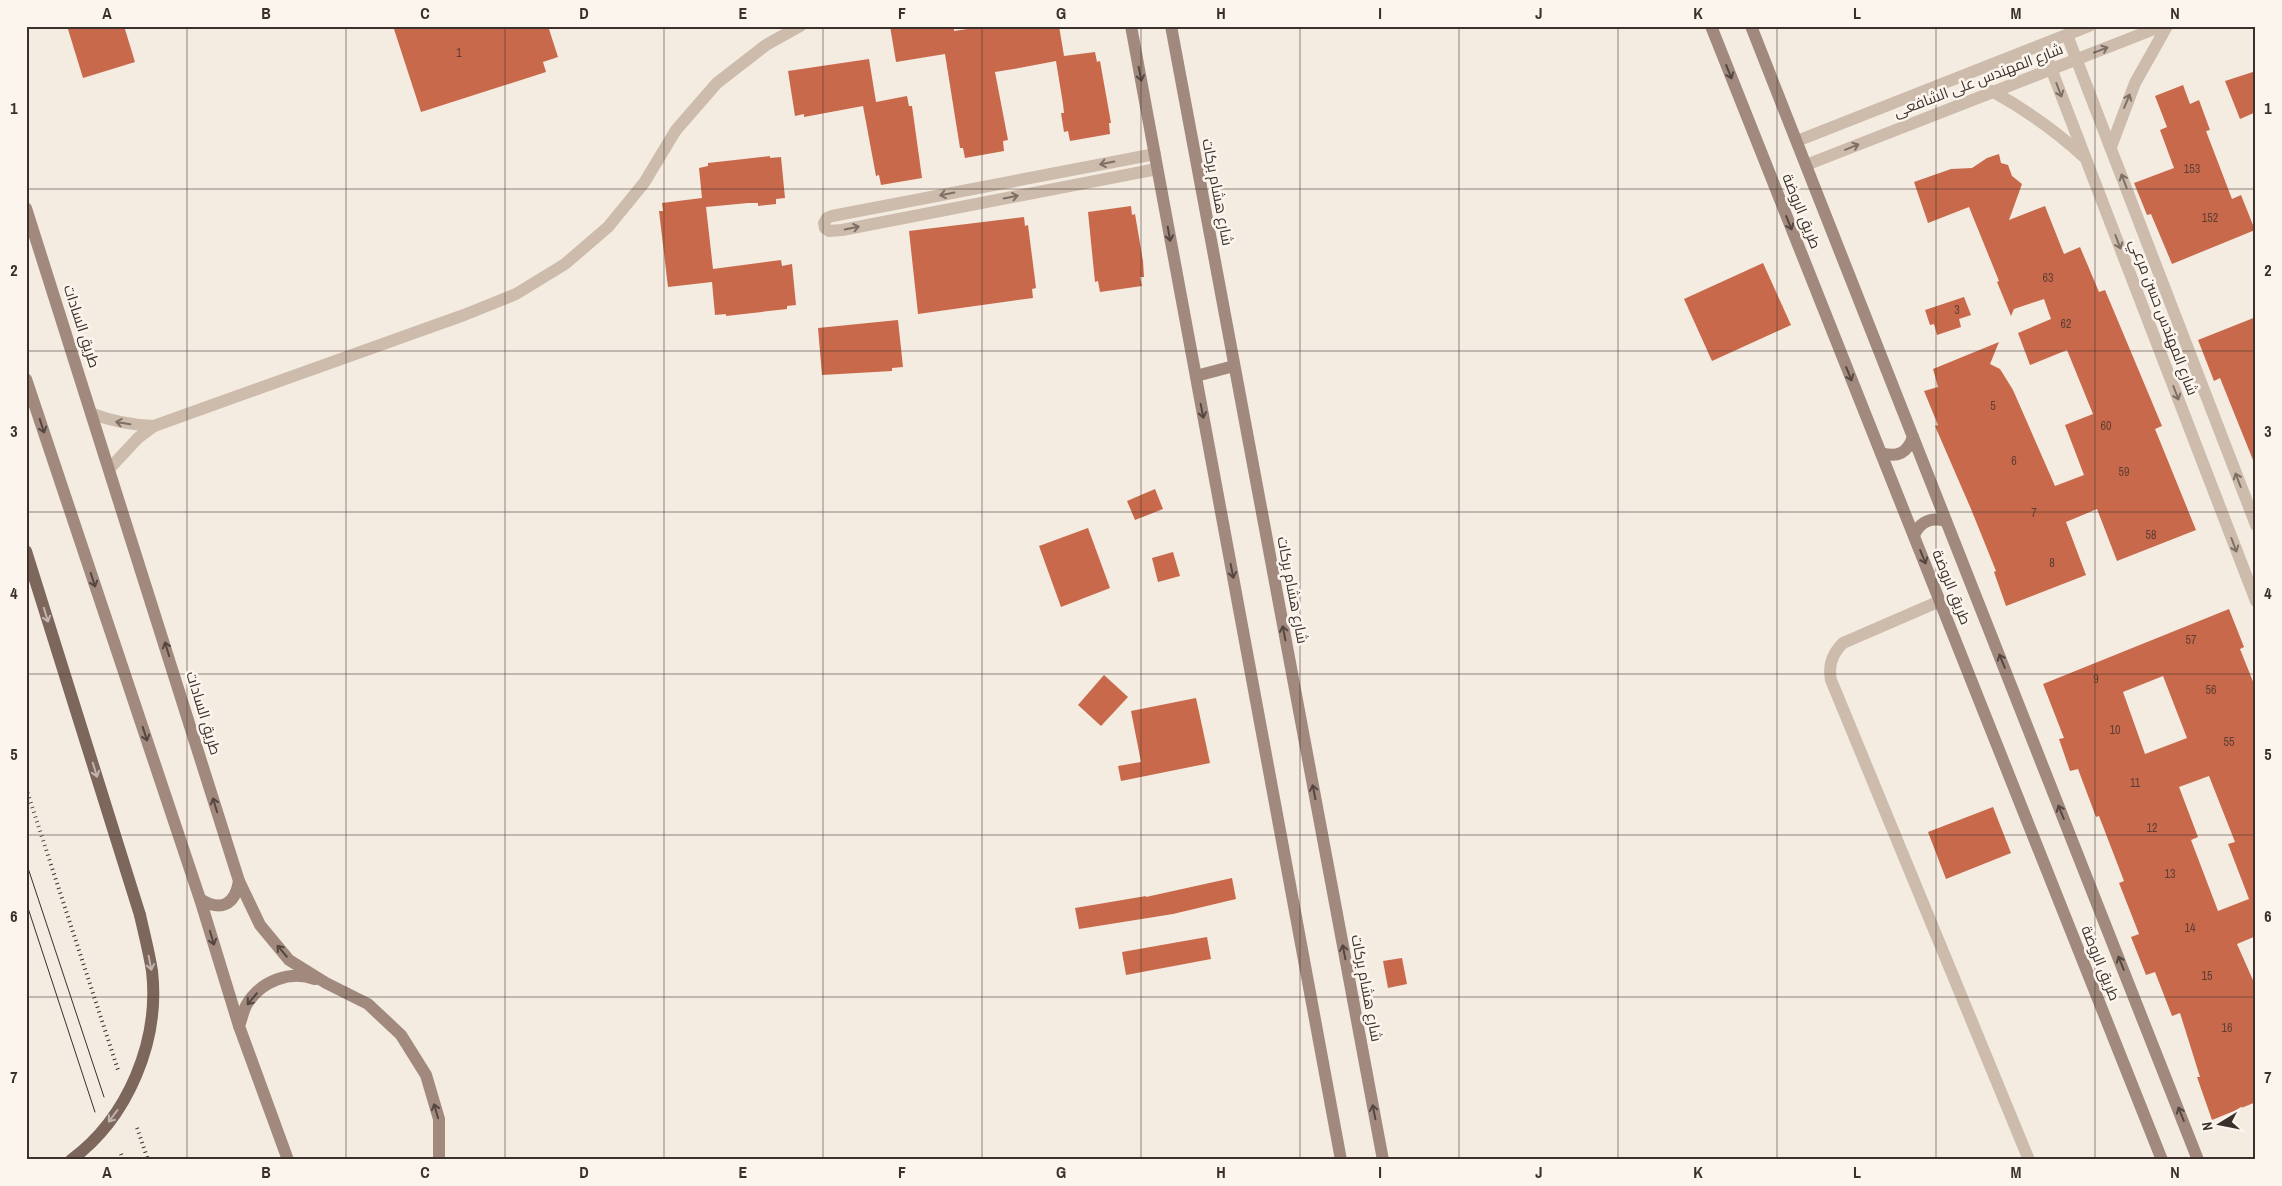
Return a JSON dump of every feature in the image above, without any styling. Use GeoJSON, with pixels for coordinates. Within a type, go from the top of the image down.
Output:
{"type":"FeatureCollection","features":[{"type":"Feature","properties":{"kind":"main road"},"geometry":{"type":"LineString","coordinates":[[26,551],[140,915],[152,972],[153,1001],[150,1030],[143,1058],[132,1085],[118,1110],[100,1133],[72,1160]]}},
{"type":"Feature","properties":{"kind":"street"},"geometry":{"type":"LineString","coordinates":[[110,468],[138,438],[154,426],[464,315],[516,294],[565,264],[608,227],[644,183],[676,130],[717,83],[766,45],[800,26]]}},
{"type":"Feature","properties":{"kind":"street"},"geometry":{"type":"LineString","coordinates":[[1131,26],[1341,1160]]}},
{"type":"Feature","properties":{"kind":"street","name":"شارع هشام بركات"},"geometry":{"type":"LineString","coordinates":[[1171,26],[1383,1160]]}},
{"type":"Feature","properties":{"kind":"street","name":"طريق الروضة"},"geometry":{"type":"LineString","coordinates":[[1712,26],[2162,1160]]}},
{"type":"Feature","properties":{"kind":"street","name":"طريق الروضة"},"geometry":{"type":"LineString","coordinates":[[1751,26],[2198,1160]]}},
{"type":"Feature","properties":{"kind":"street","name":"شارع المهندس على الشافعى"},"geometry":{"type":"LineString","coordinates":[[1797,141],[2089,26]]}},
{"type":"Feature","properties":{"kind":"street","name":"شارع المهندس على الشافعى"},"geometry":{"type":"LineString","coordinates":[[1806,165],[2162,26]]}},
{"type":"Feature","properties":{"kind":"street"},"geometry":{"type":"LineString","coordinates":[[2111,147],[2135,83],[2167,26]]}},
{"type":"Feature","properties":{"kind":"street","name":"شارع المهندس حسن مرعي"},"geometry":{"type":"LineString","coordinates":[[2067,35],[2256,525]]}},
{"type":"Feature","properties":{"kind":"street","name":"شارع المهندس حسن مرعي"},"geometry":{"type":"LineString","coordinates":[[2042,45],[2256,601]]}},
{"type":"Feature","properties":{"kind":"street"},"geometry":{"type":"LineString","coordinates":[[1992,91],[2050,126],[2086,159]]}},
{"type":"Feature","properties":{"kind":"street"},"geometry":{"type":"LineString","coordinates":[[1155,154],[832,216],[826,218],[824,223],[825,228],[829,232],[1157,169]]}},
{"type":"Feature","properties":{"kind":"street","name":"طريق السادات"},"geometry":{"type":"LineString","coordinates":[[26,208],[93,414],[239,881],[260,925],[289,960],[326,983],[368,1004],[402,1035],[426,1075],[439,1119],[439,1160]]}},
{"type":"Feature","properties":{"kind":"street"},"geometry":{"type":"LineString","coordinates":[[1196,376],[1234,366]]}},
{"type":"Feature","properties":{"kind":"street"},"geometry":{"type":"LineString","coordinates":[[26,379],[200,899],[239,1026],[288,1160]]}},
{"type":"Feature","properties":{"kind":"street"},"geometry":{"type":"LineString","coordinates":[[93,414],[126,424],[154,426]]}},
{"type":"Feature","properties":{"kind":"street"},"geometry":{"type":"LineString","coordinates":[[1881,453],[1891,456],[1900,454],[1909,448],[1913,437]]}},
{"type":"Feature","properties":{"kind":"street"},"geometry":{"type":"LineString","coordinates":[[1914,535],[1918,526],[1927,520],[1937,518],[1946,521]]}},
{"type":"Feature","properties":{"kind":"street"},"geometry":{"type":"LineString","coordinates":[[1940,601],[1843,643],[1832,656],[1829,672],[2028,1160]]}},
{"type":"Feature","properties":{"kind":"street"},"geometry":{"type":"LineString","coordinates":[[200,899],[209,905],[220,906],[226,904],[231,901],[237,892],[239,881]]}},
{"type":"Feature","properties":{"kind":"street"},"geometry":{"type":"LineString","coordinates":[[239,1026],[246,1004],[262,987],[275,980],[282,977],[305,976],[326,983]]}},
{"type":"Feature","properties":{"kind":"building"},"geometry":{"type":"Polygon","coordinates":[[[67,26],[124,26],[135,62],[83,78],[67,26]]]}},
{"type":"Feature","properties":{"kind":"building"},"geometry":{"type":"Polygon","coordinates":[[[393,26],[548,26],[558,57],[543,62],[546,72],[421,112],[393,26]]]}},
{"type":"Feature","properties":{"kind":"building"},"geometry":{"type":"Polygon","coordinates":[[[890,26],[954,26],[954,31],[987,26],[1059,26],[1064,56],[1095,52],[1097,62],[1100,61],[1111,123],[1109,123],[1110,134],[1070,141],[1068,131],[1064,132],[1061,113],[1064,113],[1063,104],[1056,61],[995,72],[1008,140],[1003,141],[1004,151],[965,158],[963,148],[960,148],[945,54],[896,62],[890,26]]]}},
{"type":"Feature","properties":{"kind":"building"},"geometry":{"type":"Polygon","coordinates":[[[869,59],[876,102],[907,96],[909,106],[912,106],[922,178],[881,185],[879,175],[876,176],[863,106],[804,117],[804,114],[795,116],[788,71],[869,59]]]}},
{"type":"Feature","properties":{"kind":"building"},"geometry":{"type":"Polygon","coordinates":[[[2256,71],[2256,112],[2240,119],[2225,81],[2256,71]]]}},
{"type":"Feature","properties":{"kind":"building"},"geometry":{"type":"Polygon","coordinates":[[[2183,85],[2190,104],[2199,100],[2210,130],[2206,131],[2232,199],[2241,195],[2255,230],[2172,264],[2151,214],[2147,215],[2134,183],[2174,168],[2160,130],[2167,127],[2155,96],[2183,85]]]}},
{"type":"Feature","properties":{"kind":"building"},"geometry":{"type":"Polygon","coordinates":[[[1999,154],[2001,163],[2008,165],[2012,176],[2022,184],[2009,220],[2045,206],[2064,254],[2080,247],[2099,292],[2105,290],[2162,426],[2155,429],[2196,530],[2117,561],[2097,509],[2066,522],[2086,575],[2006,606],[1994,572],[1996,571],[1935,426],[1938,425],[1924,391],[1938,387],[1933,369],[1999,342],[1990,364],[2000,369],[2013,390],[2055,486],[2084,475],[2065,425],[2093,414],[2067,350],[2030,365],[2018,333],[2051,319],[2044,299],[2014,309],[2011,316],[1969,207],[1928,223],[1914,182],[1951,169],[1972,168],[1987,158],[1999,154]]]}},
{"type":"Feature","properties":{"kind":"building"},"geometry":{"type":"Polygon","coordinates":[[[770,156],[770,158],[781,157],[785,198],[776,199],[776,204],[758,206],[758,203],[748,203],[706,207],[713,269],[781,260],[782,266],[792,264],[796,305],[787,306],[787,309],[726,316],[726,314],[715,315],[712,282],[668,287],[659,211],[663,211],[662,203],[702,198],[699,168],[708,166],[708,163],[770,156]]]}},
{"type":"Feature","properties":{"kind":"building"},"geometry":{"type":"Polygon","coordinates":[[[1131,206],[1132,215],[1135,214],[1143,261],[1144,277],[1140,277],[1142,286],[1100,292],[1098,281],[1095,282],[1088,212],[1131,206]]]}},
{"type":"Feature","properties":{"kind":"building"},"geometry":{"type":"Polygon","coordinates":[[[1024,217],[1025,226],[1028,225],[1036,288],[1032,289],[1033,298],[918,314],[909,231],[1024,217]]]}},
{"type":"Feature","properties":{"kind":"building"},"geometry":{"type":"Polygon","coordinates":[[[1763,263],[1791,325],[1712,361],[1684,299],[1763,263]]]}},
{"type":"Feature","properties":{"kind":"building"},"geometry":{"type":"Polygon","coordinates":[[[1964,297],[1971,315],[1959,319],[1961,327],[1937,335],[1934,324],[1930,325],[1925,310],[1964,297]]]}},
{"type":"Feature","properties":{"kind":"building"},"geometry":{"type":"Polygon","coordinates":[[[2256,317],[2255,465],[2220,378],[2214,381],[2198,340],[2256,317]]]}},
{"type":"Feature","properties":{"kind":"building"},"geometry":{"type":"Polygon","coordinates":[[[898,320],[903,367],[892,368],[892,371],[822,375],[818,328],[898,320]]]}},
{"type":"Feature","properties":{"kind":"building"},"geometry":{"type":"Polygon","coordinates":[[[1155,489],[1163,509],[1135,520],[1127,501],[1155,489]]]}},
{"type":"Feature","properties":{"kind":"building"},"geometry":{"type":"Polygon","coordinates":[[[1088,528],[1110,588],[1061,607],[1039,546],[1088,528]]]}},
{"type":"Feature","properties":{"kind":"building"},"geometry":{"type":"Polygon","coordinates":[[[1173,552],[1180,576],[1158,582],[1152,558],[1173,552]]]}},
{"type":"Feature","properties":{"kind":"building"},"geometry":{"type":"Polygon","coordinates":[[[2229,609],[2244,647],[2240,649],[2256,689],[2256,936],[2237,944],[2256,987],[2256,1102],[2212,1120],[2197,1077],[2200,1077],[2180,1013],[2172,1016],[2155,972],[2146,975],[2131,937],[2139,934],[2119,883],[2124,881],[2099,816],[2096,817],[2078,769],[2070,771],[2059,739],[2064,738],[2043,684],[2229,609]],[[2163,676],[2123,692],[2145,754],[2187,738],[2163,676]],[[2209,776],[2179,787],[2198,837],[2191,840],[2218,911],[2249,899],[2228,844],[2235,842],[2209,776]]]}},
{"type":"Feature","properties":{"kind":"building"},"geometry":{"type":"Polygon","coordinates":[[[1104,675],[1128,697],[1101,726],[1078,705],[1104,675]]]}},
{"type":"Feature","properties":{"kind":"building"},"geometry":{"type":"Polygon","coordinates":[[[1196,698],[1210,763],[1121,781],[1118,766],[1141,762],[1131,711],[1196,698]]]}},
{"type":"Feature","properties":{"kind":"building"},"geometry":{"type":"Polygon","coordinates":[[[1993,807],[2011,853],[1946,879],[1928,832],[1993,807]]]}},
{"type":"Feature","properties":{"kind":"building"},"geometry":{"type":"Polygon","coordinates":[[[1232,878],[1236,899],[1173,914],[1079,929],[1075,908],[1146,897],[1232,878]]]}},
{"type":"Feature","properties":{"kind":"building"},"geometry":{"type":"Polygon","coordinates":[[[1207,937],[1211,959],[1126,975],[1122,952],[1207,937]]]}},
{"type":"Feature","properties":{"kind":"building"},"geometry":{"type":"Polygon","coordinates":[[[1402,958],[1407,984],[1388,988],[1383,961],[1402,958]]]}},
{"type":"Feature","properties":{"kind":"tram line"},"geometry":{"type":"LineString","coordinates":[[26,862],[104,1097]]}},
{"type":"Feature","properties":{"kind":"tram line"},"geometry":{"type":"LineString","coordinates":[[26,902],[95,1112]]}},
{"type":"Feature","properties":{"kind":"railway"},"geometry":{"type":"LineString","coordinates":[[26,788],[118,1070]]}},
{"type":"Feature","properties":{"kind":"railway"},"geometry":{"type":"LineString","coordinates":[[137,1128],[148,1160]]}},
{"type":"Feature","properties":{"kind":"railway"},"geometry":{"type":"LineString","coordinates":[[121,1154],[123,1160]]}}]}
